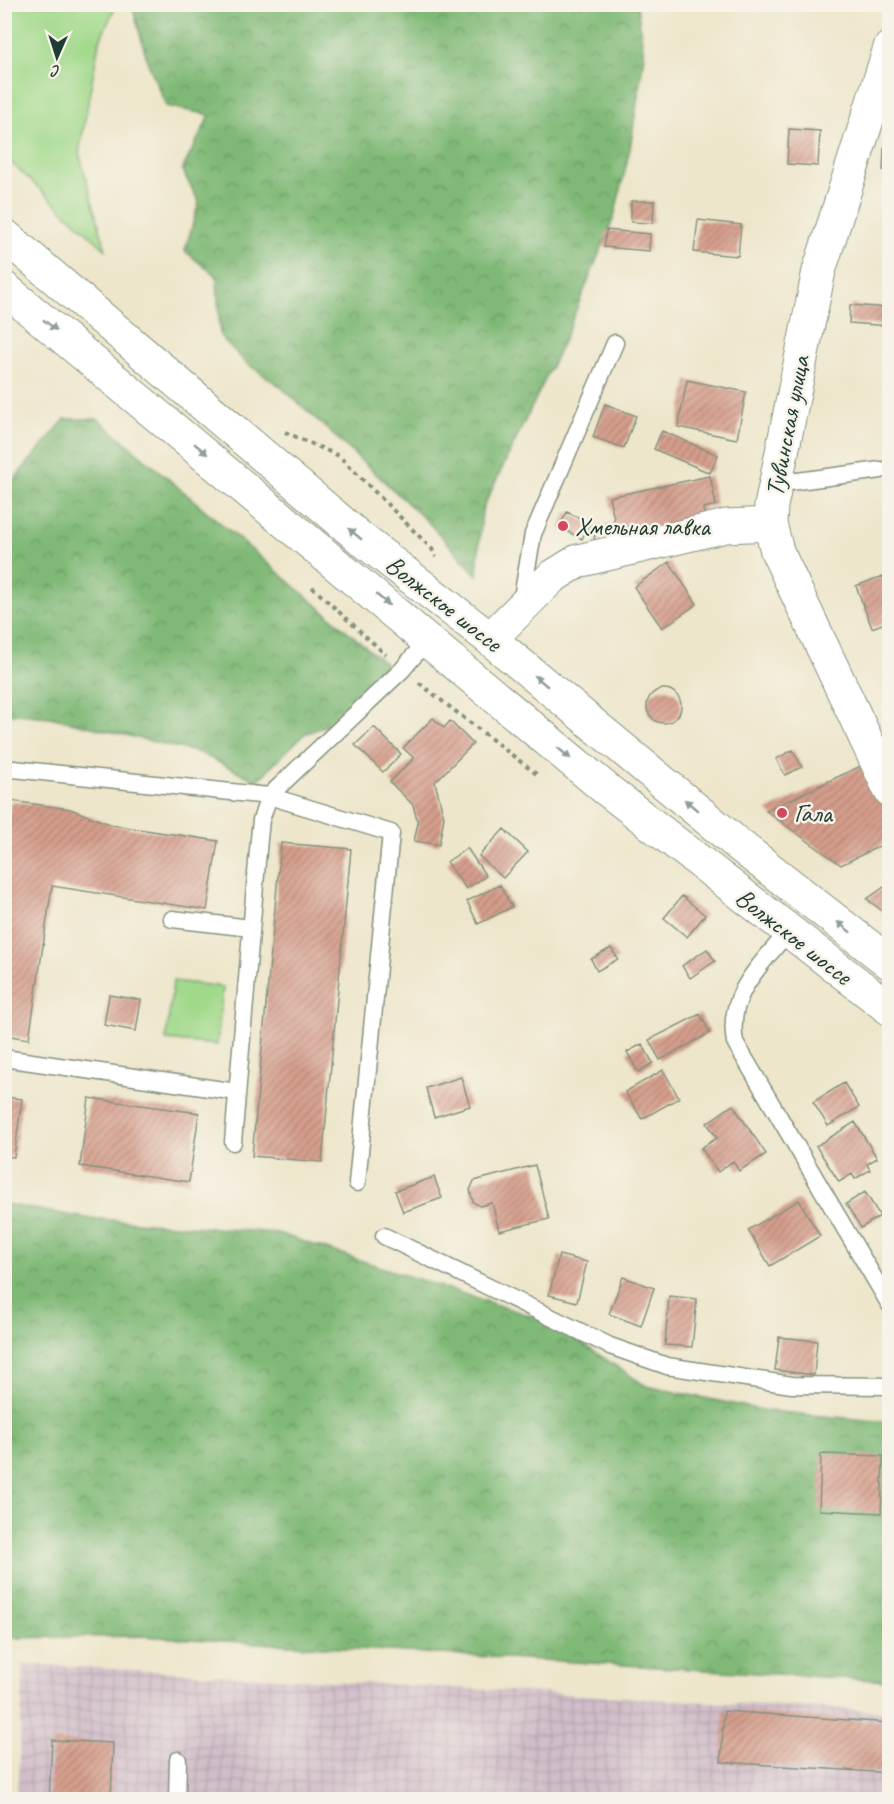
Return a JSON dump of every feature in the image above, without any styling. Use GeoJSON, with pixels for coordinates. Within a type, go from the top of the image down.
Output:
{"type":"FeatureCollection","features":[{"type":"Feature","properties":{"kind":"main road","name":"Тувинская улица"},"geometry":{"type":"LineString","coordinates":[[890,48],[819,271],[775,484],[770,524],[777,551],[890,790]]}},
{"type":"Feature","properties":{"kind":"main road","name":"Волжское шоссе"},"geometry":{"type":"LineString","coordinates":[[4,236],[359,537],[490,639],[739,845],[890,963]]}},
{"type":"Feature","properties":{"kind":"main road","name":"Волжское шоссе"},"geometry":{"type":"LineString","coordinates":[[4,288],[429,638],[606,789],[890,1009]]}},
{"type":"Feature","properties":{"kind":"main road"},"geometry":{"type":"LineString","coordinates":[[490,639],[520,606],[552,577],[578,561],[726,526],[770,524]]}},
{"type":"Feature","properties":{"kind":"lane"},"geometry":{"type":"LineString","coordinates":[[520,606],[533,534],[615,342]]}},
{"type":"Feature","properties":{"kind":"lane"},"geometry":{"type":"LineString","coordinates":[[775,484],[881,471]]}},
{"type":"Feature","properties":{"kind":"lane"},"geometry":{"type":"LineString","coordinates":[[233,1142],[261,820],[268,796],[402,670],[429,638]]}},
{"type":"Feature","properties":{"kind":"lane"},"geometry":{"type":"LineString","coordinates":[[4,768],[268,796],[392,833],[357,1183]]}},
{"type":"Feature","properties":{"kind":"lane"},"geometry":{"type":"LineString","coordinates":[[172,919],[251,928]]}},
{"type":"Feature","properties":{"kind":"lane"},"geometry":{"type":"LineString","coordinates":[[788,932],[751,976],[736,1003],[732,1024],[735,1042],[890,1305]]}},
{"type":"Feature","properties":{"kind":"lane"},"geometry":{"type":"LineString","coordinates":[[4,1058],[237,1092]]}},
{"type":"Feature","properties":{"kind":"lane"},"geometry":{"type":"LineString","coordinates":[[384,1236],[610,1347],[667,1366],[792,1385],[890,1386]]}},
{"type":"Feature","properties":{"kind":"lane"},"geometry":{"type":"LineString","coordinates":[[177,1800],[178,1760]]}},
{"type":"Feature","properties":{"kind":"shaded area"},"geometry":{"type":"Polygon","coordinates":[[[24,1664],[889,1712],[889,1799],[17,1800],[24,1664]]]}},
{"type":"Feature","properties":{"kind":"green space"},"geometry":{"type":"Polygon","coordinates":[[[6,5],[116,5],[99,42],[79,153],[106,250],[5,157],[4,33],[10,17],[6,5]]]}},
{"type":"Feature","properties":{"kind":"green space"},"geometry":{"type":"Polygon","coordinates":[[[132,5],[637,5],[644,56],[630,149],[614,217],[564,340],[482,510],[477,575],[427,521],[281,387],[246,363],[220,336],[217,277],[185,251],[199,202],[182,170],[210,115],[166,106],[148,63],[132,5]]]}},
{"type":"Feature","properties":{"kind":"green space"},"geometry":{"type":"Polygon","coordinates":[[[65,419],[98,419],[386,664],[336,722],[304,734],[257,781],[200,753],[50,717],[5,713],[5,490],[65,419]]]}},
{"type":"Feature","properties":{"kind":"green space"},"geometry":{"type":"Polygon","coordinates":[[[173,981],[223,987],[217,1045],[166,1040],[173,981]]]}},
{"type":"Feature","properties":{"kind":"green space"},"geometry":{"type":"Polygon","coordinates":[[[4,1204],[86,1218],[277,1233],[549,1322],[646,1386],[767,1411],[889,1422],[889,1681],[141,1636],[5,1638],[4,1204]]]}},
{"type":"Feature","properties":{"kind":"building"},"geometry":{"type":"Polygon","coordinates":[[[789,129],[820,131],[818,166],[787,164],[789,129]]]}},
{"type":"Feature","properties":{"kind":"building"},"geometry":{"type":"Polygon","coordinates":[[[884,148],[890,148],[890,171],[883,170],[884,148]]]}},
{"type":"Feature","properties":{"kind":"building"},"geometry":{"type":"Polygon","coordinates":[[[631,201],[654,201],[653,223],[631,222],[631,201]]]}},
{"type":"Feature","properties":{"kind":"building"},"geometry":{"type":"Polygon","coordinates":[[[698,220],[741,225],[738,256],[694,252],[698,220]]]}},
{"type":"Feature","properties":{"kind":"building"},"geometry":{"type":"Polygon","coordinates":[[[606,230],[650,234],[649,251],[604,247],[606,230]]]}},
{"type":"Feature","properties":{"kind":"building"},"geometry":{"type":"Polygon","coordinates":[[[850,305],[890,308],[890,326],[849,323],[850,305]]]}},
{"type":"Feature","properties":{"kind":"building"},"geometry":{"type":"Polygon","coordinates":[[[687,380],[746,392],[737,439],[678,427],[687,380]]]}},
{"type":"Feature","properties":{"kind":"building"},"geometry":{"type":"Polygon","coordinates":[[[605,404],[636,416],[624,448],[593,437],[605,404]]]}},
{"type":"Feature","properties":{"kind":"building"},"geometry":{"type":"Polygon","coordinates":[[[662,431],[718,455],[710,473],[654,449],[662,431]]]}},
{"type":"Feature","properties":{"kind":"building"},"geometry":{"type":"Polygon","coordinates":[[[710,476],[716,505],[703,508],[705,519],[594,541],[596,527],[615,523],[609,497],[710,476]]]}},
{"type":"Feature","properties":{"kind":"building"},"geometry":{"type":"Polygon","coordinates":[[[567,512],[590,523],[582,539],[559,527],[567,512]]]}},
{"type":"Feature","properties":{"kind":"building"},"geometry":{"type":"Polygon","coordinates":[[[669,562],[697,604],[662,628],[634,587],[669,562]]]}},
{"type":"Feature","properties":{"kind":"building"},"geometry":{"type":"Polygon","coordinates":[[[883,576],[890,595],[890,621],[872,628],[856,586],[883,576]]]}},
{"type":"Feature","properties":{"kind":"building"},"geometry":{"type":"Polygon","coordinates":[[[664,689],[676,694],[681,706],[676,718],[664,723],[652,718],[647,706],[652,694],[664,689]]]}},
{"type":"Feature","properties":{"kind":"building"},"geometry":{"type":"Polygon","coordinates":[[[433,718],[444,728],[450,721],[473,744],[435,782],[444,817],[439,845],[414,841],[418,823],[413,805],[390,782],[414,758],[403,748],[433,718]]]}},
{"type":"Feature","properties":{"kind":"building"},"geometry":{"type":"Polygon","coordinates":[[[374,727],[401,754],[383,772],[355,745],[374,727]]]}},
{"type":"Feature","properties":{"kind":"building"},"geometry":{"type":"Polygon","coordinates":[[[793,750],[802,767],[785,775],[776,759],[793,750]]]}},
{"type":"Feature","properties":{"kind":"building"},"geometry":{"type":"Polygon","coordinates":[[[869,762],[890,806],[890,841],[841,865],[766,811],[869,762]]]}},
{"type":"Feature","properties":{"kind":"building"},"geometry":{"type":"Polygon","coordinates":[[[11,801],[70,809],[112,825],[218,841],[207,910],[52,886],[29,1039],[4,1035],[4,843],[11,801]]]}},
{"type":"Feature","properties":{"kind":"building"},"geometry":{"type":"Polygon","coordinates":[[[504,829],[528,852],[503,878],[479,856],[504,829]]]}},
{"type":"Feature","properties":{"kind":"building"},"geometry":{"type":"Polygon","coordinates":[[[281,843],[351,849],[322,1162],[252,1156],[281,843]]]}},
{"type":"Feature","properties":{"kind":"building"},"geometry":{"type":"Polygon","coordinates":[[[467,848],[486,876],[466,889],[447,862],[467,848]]]}},
{"type":"Feature","properties":{"kind":"building"},"geometry":{"type":"Polygon","coordinates":[[[890,883],[890,917],[867,899],[890,883]]]}},
{"type":"Feature","properties":{"kind":"building"},"geometry":{"type":"Polygon","coordinates":[[[500,885],[512,907],[478,924],[467,901],[500,885]]]}},
{"type":"Feature","properties":{"kind":"building"},"geometry":{"type":"Polygon","coordinates":[[[682,896],[705,915],[687,937],[664,918],[682,896]]]}},
{"type":"Feature","properties":{"kind":"building"},"geometry":{"type":"Polygon","coordinates":[[[611,948],[618,959],[597,971],[591,959],[611,948]]]}},
{"type":"Feature","properties":{"kind":"building"},"geometry":{"type":"Polygon","coordinates":[[[707,949],[715,961],[690,978],[682,966],[707,949]]]}},
{"type":"Feature","properties":{"kind":"building"},"geometry":{"type":"Polygon","coordinates":[[[109,995],[141,1000],[136,1031],[104,1025],[109,995]]]}},
{"type":"Feature","properties":{"kind":"building"},"geometry":{"type":"Polygon","coordinates":[[[700,1014],[710,1033],[660,1060],[649,1040],[700,1014]]]}},
{"type":"Feature","properties":{"kind":"building"},"geometry":{"type":"Polygon","coordinates":[[[642,1044],[653,1063],[638,1072],[627,1052],[642,1044]]]}},
{"type":"Feature","properties":{"kind":"building"},"geometry":{"type":"Polygon","coordinates":[[[663,1070],[679,1098],[642,1119],[625,1092],[663,1070]]]}},
{"type":"Feature","properties":{"kind":"building"},"geometry":{"type":"Polygon","coordinates":[[[461,1077],[470,1106],[434,1117],[426,1088],[461,1077]]]}},
{"type":"Feature","properties":{"kind":"building"},"geometry":{"type":"Polygon","coordinates":[[[844,1083],[859,1107],[828,1126],[813,1102],[844,1083]]]}},
{"type":"Feature","properties":{"kind":"building"},"geometry":{"type":"Polygon","coordinates":[[[4,1097],[22,1099],[14,1157],[4,1156],[4,1097]]]}},
{"type":"Feature","properties":{"kind":"building"},"geometry":{"type":"Polygon","coordinates":[[[89,1098],[199,1113],[189,1182],[80,1166],[89,1098]]]}},
{"type":"Feature","properties":{"kind":"building"},"geometry":{"type":"Polygon","coordinates":[[[733,1105],[766,1154],[739,1171],[733,1161],[718,1172],[701,1148],[717,1138],[707,1123],[733,1105]]]}},
{"type":"Feature","properties":{"kind":"building"},"geometry":{"type":"Polygon","coordinates":[[[855,1122],[877,1158],[867,1164],[870,1170],[855,1179],[852,1174],[839,1182],[816,1146],[855,1122]]]}},
{"type":"Feature","properties":{"kind":"building"},"geometry":{"type":"Polygon","coordinates":[[[535,1165],[549,1219],[499,1231],[492,1203],[480,1206],[473,1202],[470,1190],[474,1181],[535,1165]]]}},
{"type":"Feature","properties":{"kind":"building"},"geometry":{"type":"Polygon","coordinates":[[[434,1177],[442,1198],[403,1212],[395,1191],[434,1177]]]}},
{"type":"Feature","properties":{"kind":"building"},"geometry":{"type":"Polygon","coordinates":[[[865,1192],[880,1216],[861,1228],[846,1204],[865,1192]]]}},
{"type":"Feature","properties":{"kind":"building"},"geometry":{"type":"Polygon","coordinates":[[[799,1200],[820,1236],[770,1266],[748,1230],[799,1200]]]}},
{"type":"Feature","properties":{"kind":"building"},"geometry":{"type":"Polygon","coordinates":[[[559,1255],[587,1262],[577,1302],[549,1295],[559,1255]]]}},
{"type":"Feature","properties":{"kind":"building"},"geometry":{"type":"Polygon","coordinates":[[[623,1277],[654,1288],[641,1326],[609,1314],[623,1277]]]}},
{"type":"Feature","properties":{"kind":"building"},"geometry":{"type":"Polygon","coordinates":[[[669,1296],[697,1299],[692,1347],[665,1345],[669,1296]]]}},
{"type":"Feature","properties":{"kind":"building"},"geometry":{"type":"Polygon","coordinates":[[[779,1337],[817,1341],[814,1375],[775,1370],[779,1337]]]}},
{"type":"Feature","properties":{"kind":"building"},"geometry":{"type":"Polygon","coordinates":[[[821,1454],[883,1456],[881,1513],[819,1510],[821,1454]]]}},
{"type":"Feature","properties":{"kind":"building"},"geometry":{"type":"Polygon","coordinates":[[[724,1711],[890,1723],[890,1773],[721,1762],[724,1711]]]}},
{"type":"Feature","properties":{"kind":"building"},"geometry":{"type":"Polygon","coordinates":[[[52,1740],[113,1743],[111,1800],[49,1800],[52,1740]]]}},
{"type":"Feature","properties":{"kind":"place","name":"Хмельная лавка"},"geometry":{"type":"Point","coordinates":[563,526]}},
{"type":"Feature","properties":{"kind":"place","name":"Гала"},"geometry":{"type":"Point","coordinates":[782,813]}}]}
